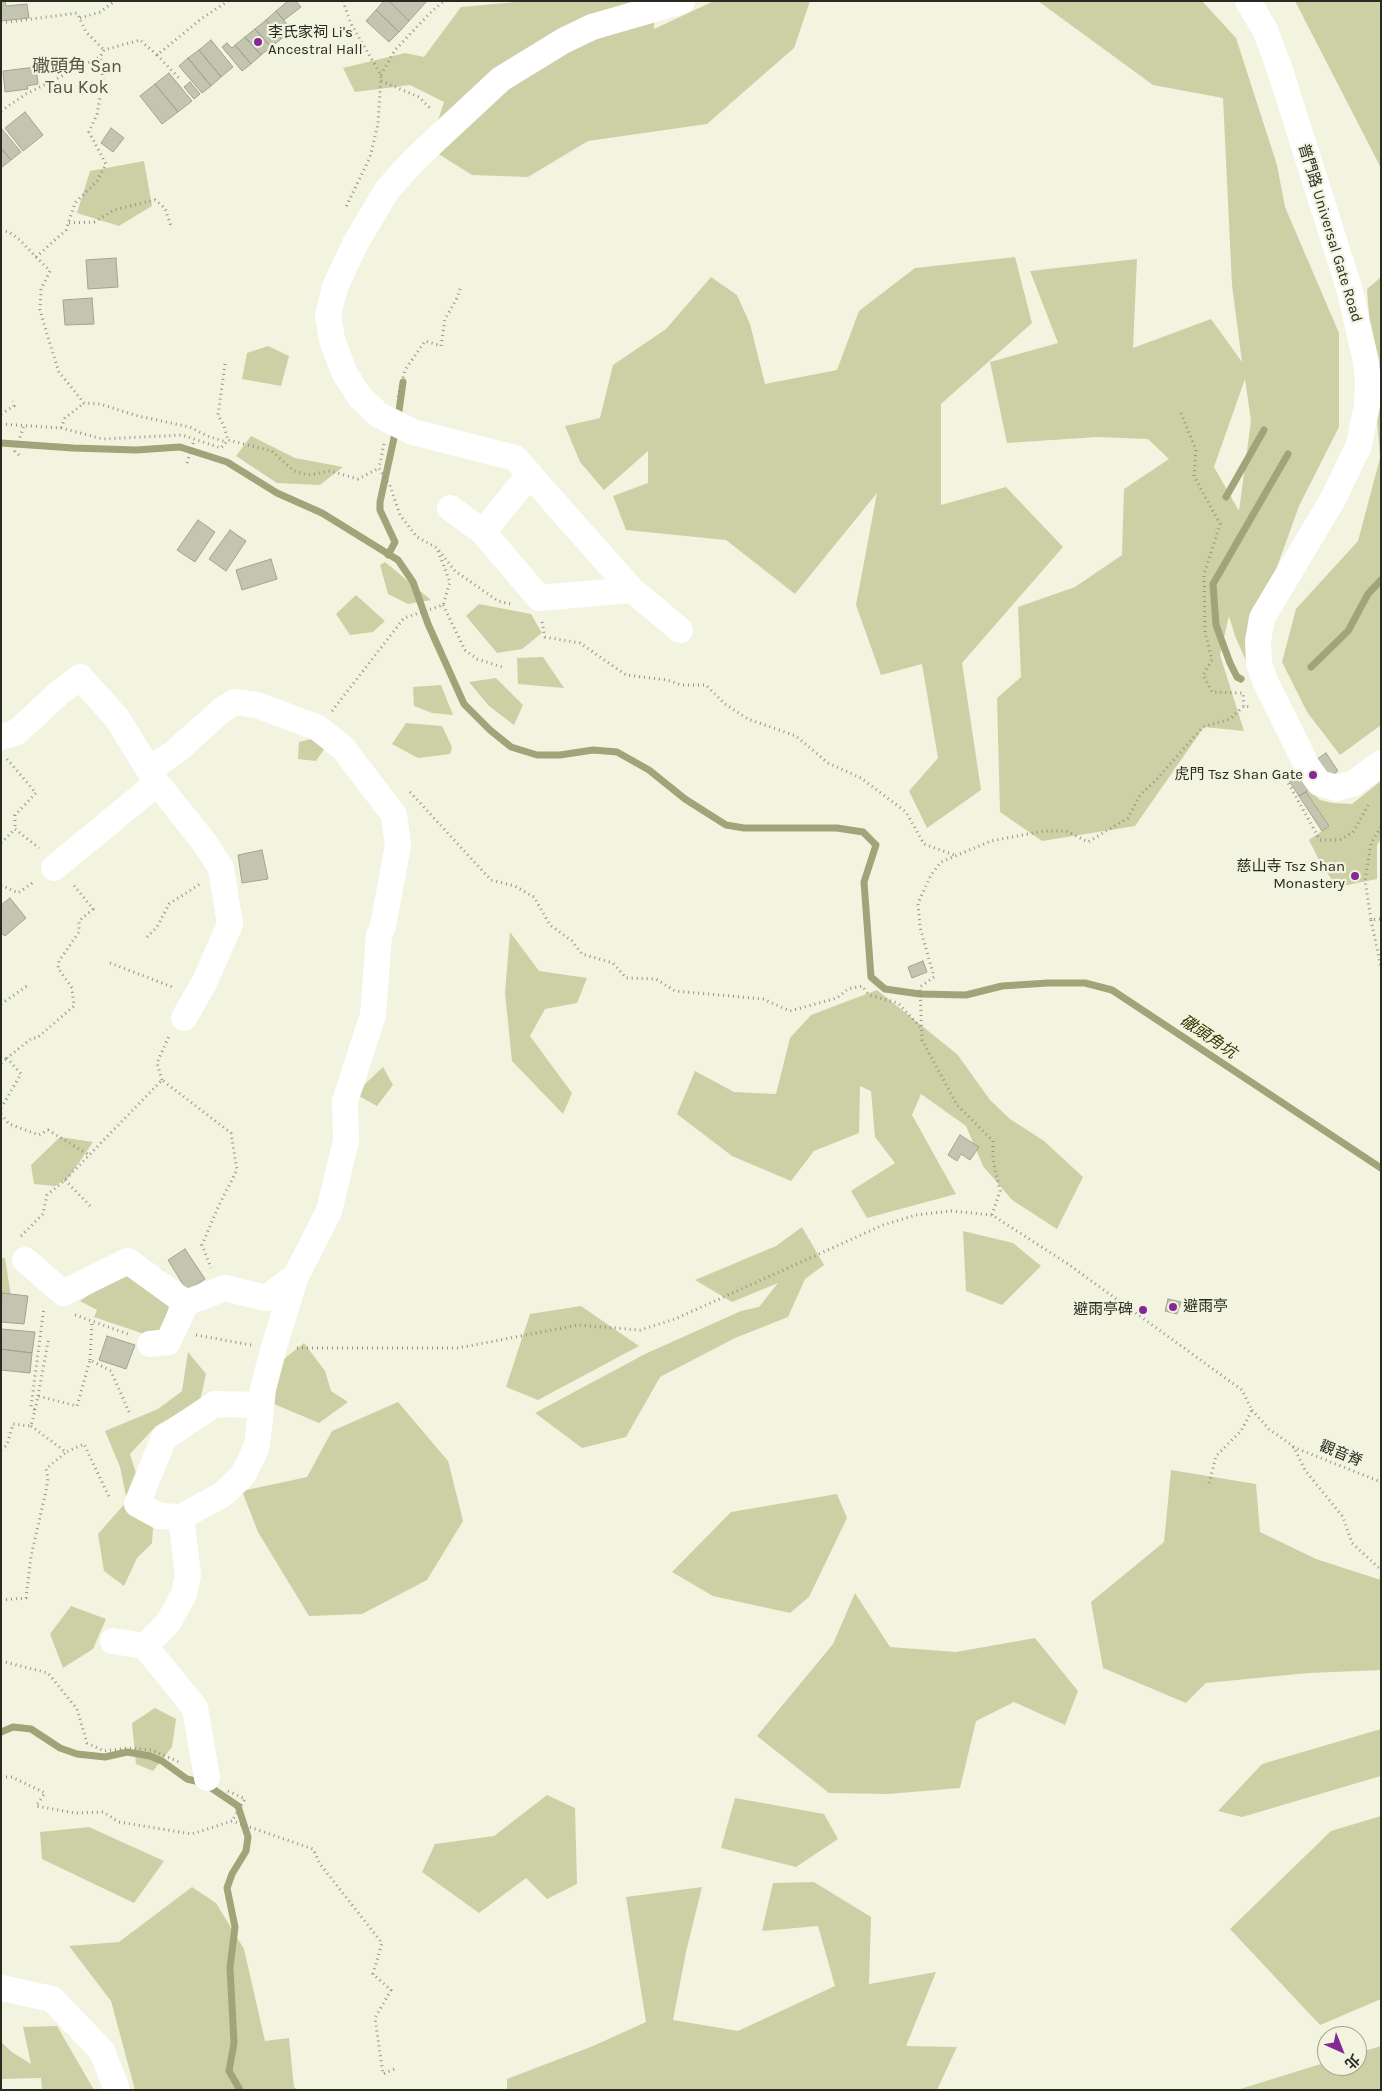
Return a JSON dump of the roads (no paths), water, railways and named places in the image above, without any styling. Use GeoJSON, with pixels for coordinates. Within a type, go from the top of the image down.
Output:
{"type":"FeatureCollection","features":[{"type":"Feature","properties":{"kind":"street"},"geometry":{"type":"LineString","coordinates":[[680,630],[632,590],[515,458],[413,432],[379,415],[360,397],[346,374],[332,340],[328,315],[335,287],[376,206],[387,190],[415,159],[502,79],[563,41],[592,27],[682,1]]}},
{"type":"Feature","properties":{"kind":"street","name":"普門路 Universal Gate Road"},"geometry":{"type":"LineString","coordinates":[[1248,1],[1264,30],[1279,67],[1350,291],[1366,362],[1367,405],[1359,445],[1333,499],[1262,618],[1258,641],[1259,663],[1297,771],[1319,784],[1337,788],[1354,783],[1381,763]]}},
{"type":"Feature","properties":{"kind":"street"},"geometry":{"type":"LineString","coordinates":[[483,532],[530,474]]}},
{"type":"Feature","properties":{"kind":"street"},"geometry":{"type":"LineString","coordinates":[[450,508],[483,532],[539,598],[632,590]]}},
{"type":"Feature","properties":{"kind":"street"},"geometry":{"type":"LineString","coordinates":[[2,745],[59,693],[80,677],[117,718],[154,775],[204,842],[221,869],[230,924],[205,981],[184,1007]]}},
{"type":"Feature","properties":{"kind":"street"},"geometry":{"type":"LineString","coordinates":[[56,866],[223,709],[235,702],[257,705],[318,728],[343,748],[394,814],[398,846],[383,926],[379,935],[373,1015],[345,1102],[346,1141],[329,1211],[296,1276],[274,1347],[262,1389],[261,1405],[257,1446],[243,1475],[222,1494],[181,1517],[158,1516],[137,1504],[164,1438],[215,1404],[261,1405]]}},
{"type":"Feature","properties":{"kind":"street"},"geometry":{"type":"LineString","coordinates":[[20,1250],[63,1293],[128,1260],[186,1303]]}},
{"type":"Feature","properties":{"kind":"street"},"geometry":{"type":"LineString","coordinates":[[150,1344],[168,1342],[186,1303],[226,1288],[266,1298],[296,1276]]}},
{"type":"Feature","properties":{"kind":"street"},"geometry":{"type":"LineString","coordinates":[[145,1646],[168,1623],[184,1594],[188,1574],[181,1517]]}},
{"type":"Feature","properties":{"kind":"street"},"geometry":{"type":"LineString","coordinates":[[113,1641],[145,1646],[195,1708],[207,1778]]}},
{"type":"Feature","properties":{"kind":"street"},"geometry":{"type":"LineString","coordinates":[[1,1988],[52,2000],[102,2051],[117,2090]]}},
{"type":"Feature","properties":{"kind":"waterway"},"geometry":{"type":"LineString","coordinates":[[398,418],[403,382]]}},
{"type":"Feature","properties":{"kind":"waterway"},"geometry":{"type":"LineString","coordinates":[[388,555],[395,542],[380,510],[380,502],[396,429]]}},
{"type":"Feature","properties":{"kind":"waterway"},"geometry":{"type":"LineString","coordinates":[[1226,497],[1264,430]]}},
{"type":"Feature","properties":{"kind":"waterway","name":"䃟頭角坑"},"geometry":{"type":"LineString","coordinates":[[1,443],[136,450],[180,447],[227,462],[277,493],[322,513],[398,560],[413,582],[428,624],[464,704],[490,730],[511,747],[537,755],[560,755],[593,750],[617,752],[649,770],[685,799],[726,825],[744,828],[837,828],[863,832],[876,845],[864,882],[871,977],[885,989],[920,994],[966,995],[1002,986],[1085,983],[1112,990],[1381,1168]]}},
{"type":"Feature","properties":{"kind":"waterway"},"geometry":{"type":"LineString","coordinates":[[1241,679],[1237,677],[1230,663],[1216,625],[1213,584],[1288,454]]}},
{"type":"Feature","properties":{"kind":"waterway"},"geometry":{"type":"LineString","coordinates":[[1311,667],[1348,631],[1368,594],[1381,580]]}},
{"type":"Feature","properties":{"kind":"waterway"},"geometry":{"type":"LineString","coordinates":[[1,1732],[13,1727],[31,1729],[60,1748],[77,1754],[105,1757],[127,1752],[150,1756],[162,1761],[187,1779],[204,1783],[238,1806],[248,1837],[246,1851],[232,1874],[227,1888],[235,1927],[230,1967],[234,2043],[229,2071],[240,2090]]}},
{"type":"Feature","properties":{"kind":"place","name":"李氏家祠 Li's Ancestral Hall"},"geometry":{"type":"Point","coordinates":[258,42]}},
{"type":"Feature","properties":{"kind":"place","name":"虎門 Tsz Shan Gate"},"geometry":{"type":"Point","coordinates":[1313,775]}},
{"type":"Feature","properties":{"kind":"place","name":"慈山寺 Tsz Shan Monastery"},"geometry":{"type":"Point","coordinates":[1355,876]}},
{"type":"Feature","properties":{"kind":"place","name":"避雨亭"},"geometry":{"type":"Point","coordinates":[1173,1307]}},
{"type":"Feature","properties":{"kind":"place","name":"避雨亭碑"},"geometry":{"type":"Point","coordinates":[1143,1310]}},
{"type":"Feature","properties":{"kind":"district","name":"䃟頭角 San Tau Kok"},"geometry":{"type":"Point","coordinates":[77,77]}}]}
